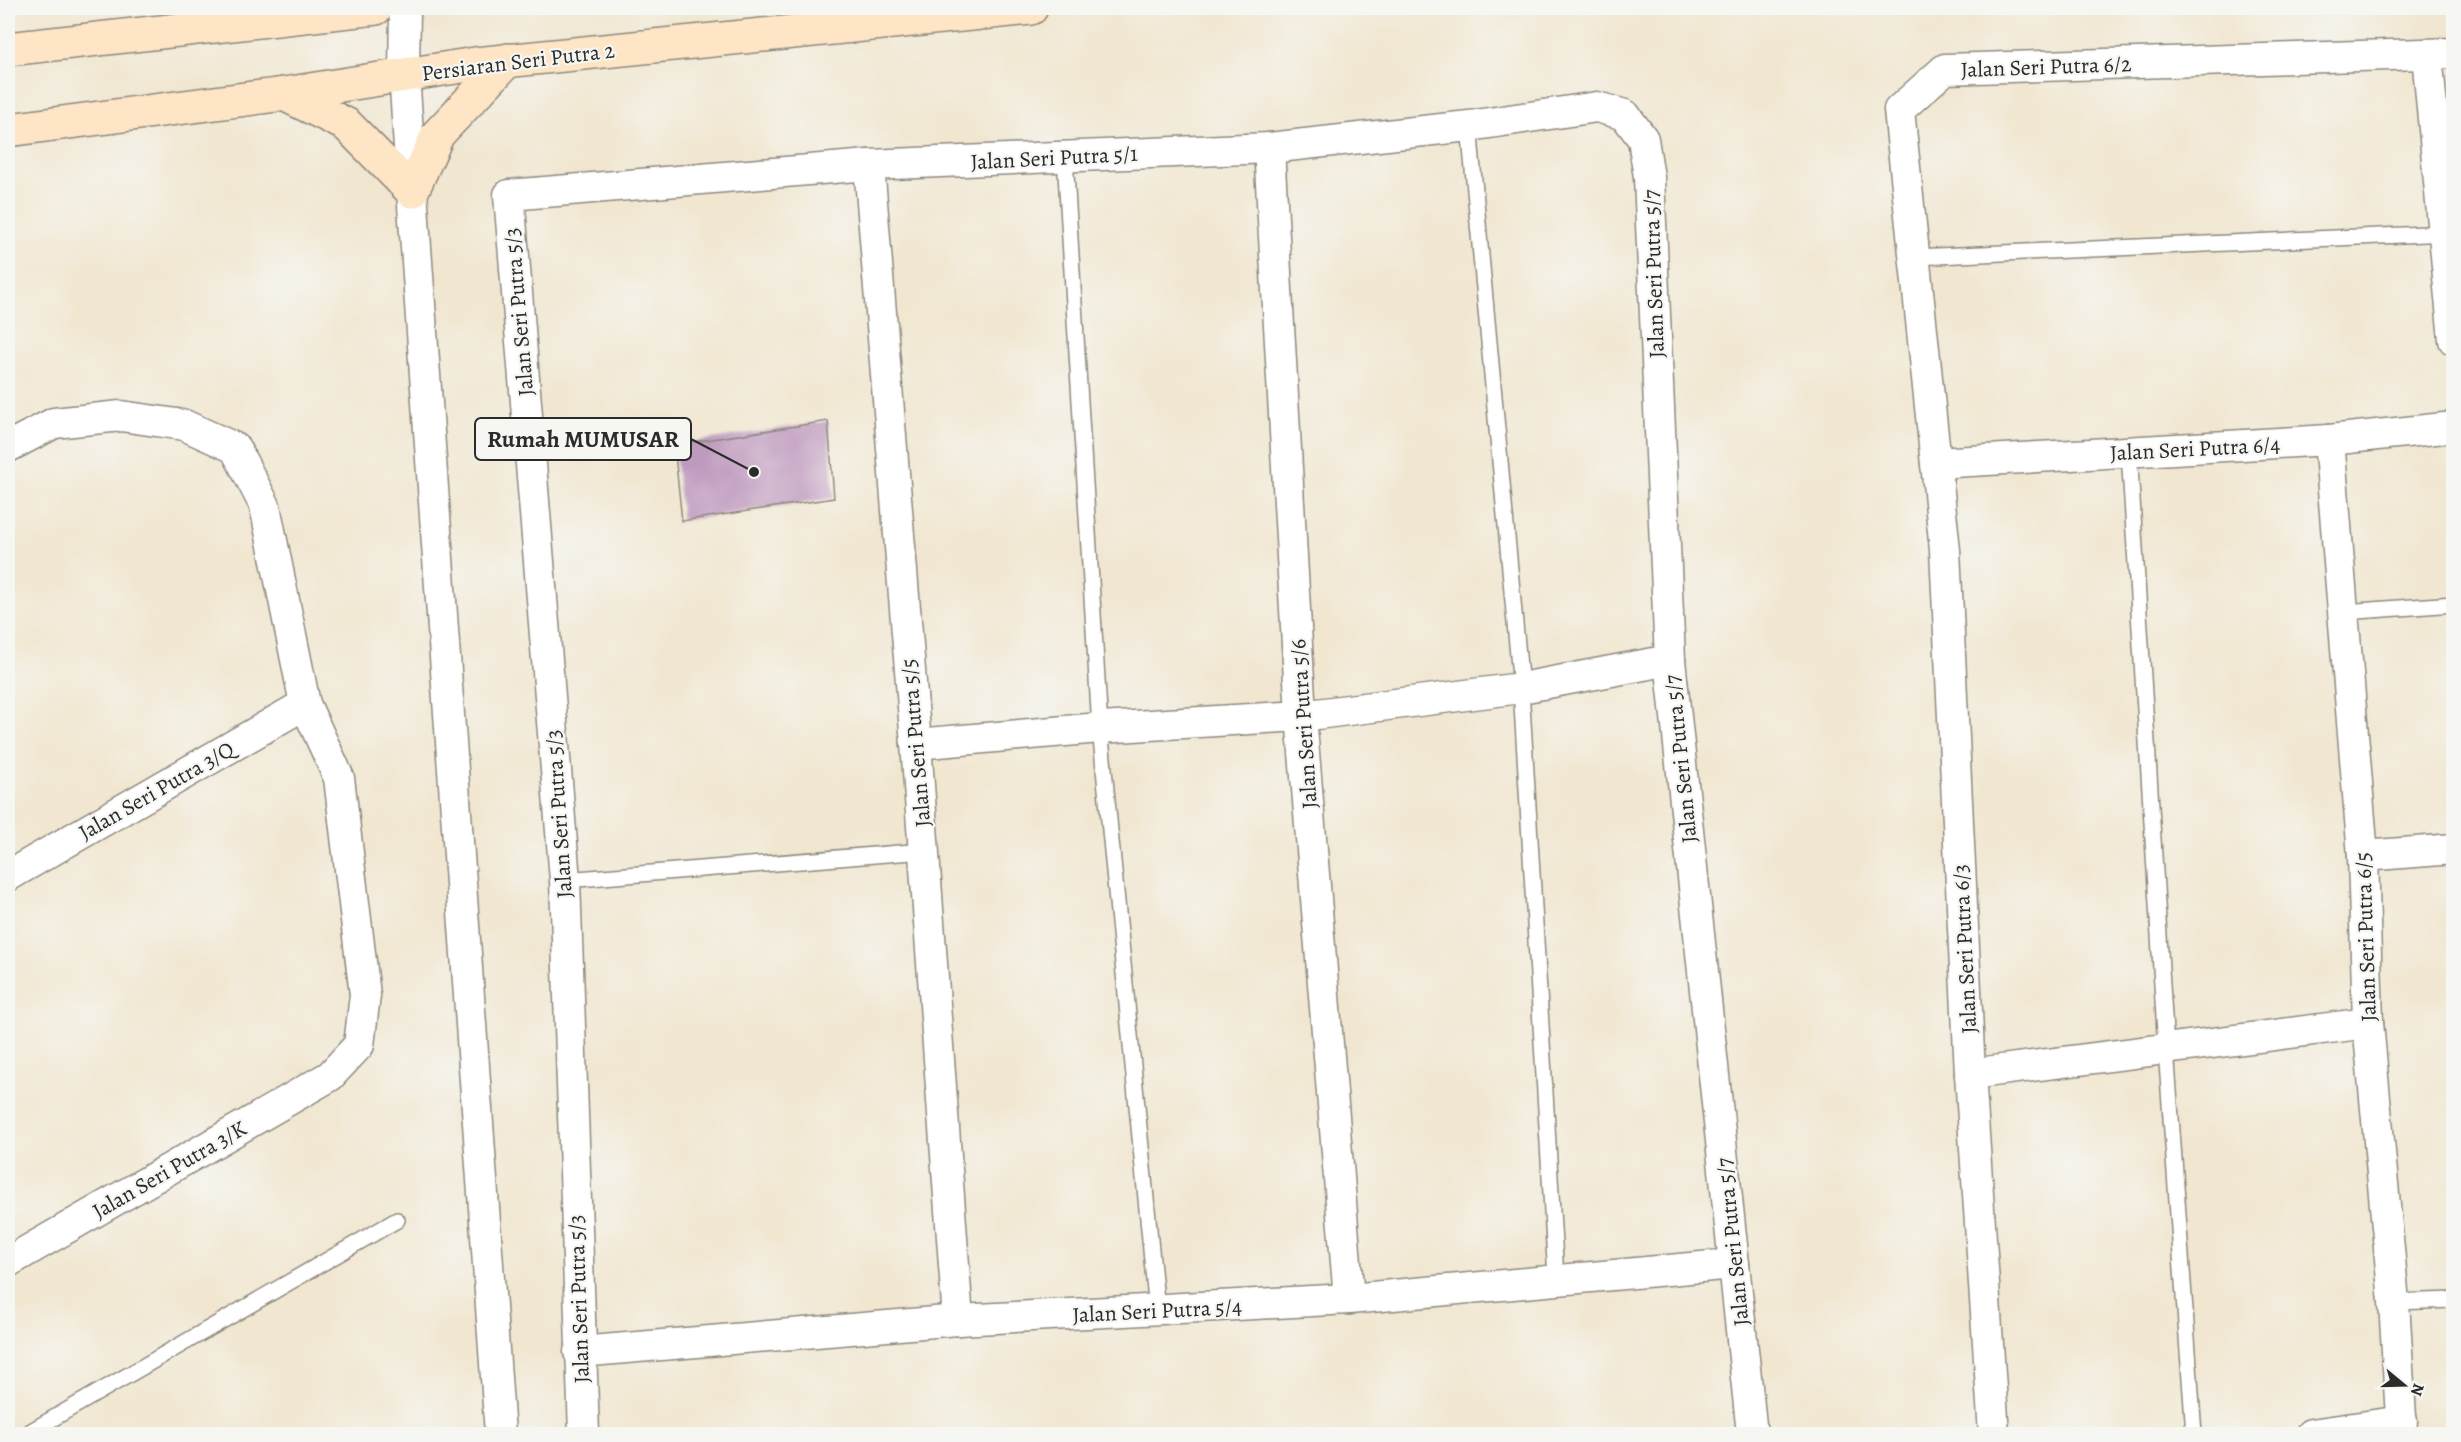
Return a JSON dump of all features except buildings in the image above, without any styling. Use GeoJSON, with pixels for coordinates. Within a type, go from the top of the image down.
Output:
{"type":"FeatureCollection","features":[{"type":"Feature","properties":{"kind":"street"},"geometry":{"type":"LineString","coordinates":[[8,49],[308,12],[376,8]]}},
{"type":"Feature","properties":{"kind":"street"},"geometry":{"type":"LineString","coordinates":[[405,8],[404,74],[500,1434]]}},
{"type":"Feature","properties":{"kind":"street","name":"Persiaran Seri Putra 2"},"geometry":{"type":"LineString","coordinates":[[8,130],[284,94],[508,60],[1032,8]]}},
{"type":"Feature","properties":{"kind":"street"},"geometry":{"type":"LineString","coordinates":[[2440,54],[2454,340]]}},
{"type":"Feature","properties":{"kind":"street","name":"Jalan Seri Putra 6/2"},"geometry":{"type":"LineString","coordinates":[[1936,463],[1899,110],[1945,69],[2440,54]]}},
{"type":"Feature","properties":{"kind":"street"},"geometry":{"type":"LineString","coordinates":[[412,192],[438,134],[508,60]]}},
{"type":"Feature","properties":{"kind":"street"},"geometry":{"type":"LineString","coordinates":[[284,94],[347,125],[412,192]]}},
{"type":"Feature","properties":{"kind":"street","name":"Jalan Seri Putra 5/1"},"geometry":{"type":"LineString","coordinates":[[508,195],[869,165],[1269,148],[1469,126],[1597,107]]}},
{"type":"Feature","properties":{"kind":"street","name":"Jalan Seri Putra 5/7"},"geometry":{"type":"LineString","coordinates":[[1597,107],[1625,115],[1643,139],[1649,177],[1670,660],[1752,1434]]}},
{"type":"Feature","properties":{"kind":"street","name":"Jalan Seri Putra 5/6"},"geometry":{"type":"LineString","coordinates":[[1269,148],[1301,716],[1349,1299]]}},
{"type":"Feature","properties":{"kind":"street","name":"Jalan Seri Putra 5/5"},"geometry":{"type":"LineString","coordinates":[[869,165],[916,744],[958,1320]]}},
{"type":"Feature","properties":{"kind":"street","name":"Jalan Seri Putra 5/3"},"geometry":{"type":"LineString","coordinates":[[508,195],[565,880],[579,1352],[584,1434]]}},
{"type":"Feature","properties":{"kind":"street","name":"Jalan Seri Putra 3/K"},"geometry":{"type":"LineString","coordinates":[[8,447],[54,423],[121,416],[184,425],[235,448],[265,506],[305,704],[339,778],[365,995],[359,1045],[330,1076],[8,1262]]}},
{"type":"Feature","properties":{"kind":"street","name":"Jalan Seri Putra 6/4"},"geometry":{"type":"LineString","coordinates":[[1936,463],[2329,440],[2454,427]]}},
{"type":"Feature","properties":{"kind":"street","name":"Jalan Seri Putra 6/5"},"geometry":{"type":"LineString","coordinates":[[2329,440],[2363,856],[2368,1023],[2394,1302],[2402,1428]]}},
{"type":"Feature","properties":{"kind":"street","name":"Jalan Seri Putra 6/3"},"geometry":{"type":"LineString","coordinates":[[1936,463],[1945,550],[1970,1074],[1994,1434]]}},
{"type":"Feature","properties":{"kind":"street"},"geometry":{"type":"LineString","coordinates":[[916,744],[1100,728],[1301,716],[1521,688],[1670,660]]}},
{"type":"Feature","properties":{"kind":"street","name":"Jalan Seri Putra 3/Q"},"geometry":{"type":"LineString","coordinates":[[8,876],[305,704]]}},
{"type":"Feature","properties":{"kind":"street"},"geometry":{"type":"LineString","coordinates":[[2363,856],[2454,849]]}},
{"type":"Feature","properties":{"kind":"street"},"geometry":{"type":"LineString","coordinates":[[1970,1074],[2368,1023]]}},
{"type":"Feature","properties":{"kind":"street","name":"Jalan Seri Putra 5/4"},"geometry":{"type":"LineString","coordinates":[[579,1352],[958,1320],[1349,1299],[1556,1278],[1734,1264]]}},
{"type":"Feature","properties":{"kind":"street"},"geometry":{"type":"LineString","coordinates":[[2311,1434],[2402,1428]]}},
{"type":"Feature","properties":{"kind":"lane"},"geometry":{"type":"LineString","coordinates":[[1469,126],[1521,688],[1556,1278]]}},
{"type":"Feature","properties":{"kind":"lane"},"geometry":{"type":"LineString","coordinates":[[1065,157],[1100,728],[1157,1311]]}},
{"type":"Feature","properties":{"kind":"lane"},"geometry":{"type":"LineString","coordinates":[[1915,257],[2449,233]]}},
{"type":"Feature","properties":{"kind":"lane"},"geometry":{"type":"LineString","coordinates":[[2129,452],[2166,1049],[2194,1434]]}},
{"type":"Feature","properties":{"kind":"lane"},"geometry":{"type":"LineString","coordinates":[[2344,612],[2454,604]]}},
{"type":"Feature","properties":{"kind":"lane"},"geometry":{"type":"LineString","coordinates":[[565,880],[924,851]]}},
{"type":"Feature","properties":{"kind":"lane"},"geometry":{"type":"LineString","coordinates":[[26,1434],[397,1220]]}},
{"type":"Feature","properties":{"kind":"lane"},"geometry":{"type":"LineString","coordinates":[[2394,1302],[2454,1300]]}},
{"type":"Feature","properties":{"kind":"place","name":"Rumah MUMUSAR"},"geometry":{"type":"Point","coordinates":[754,472]}}]}
